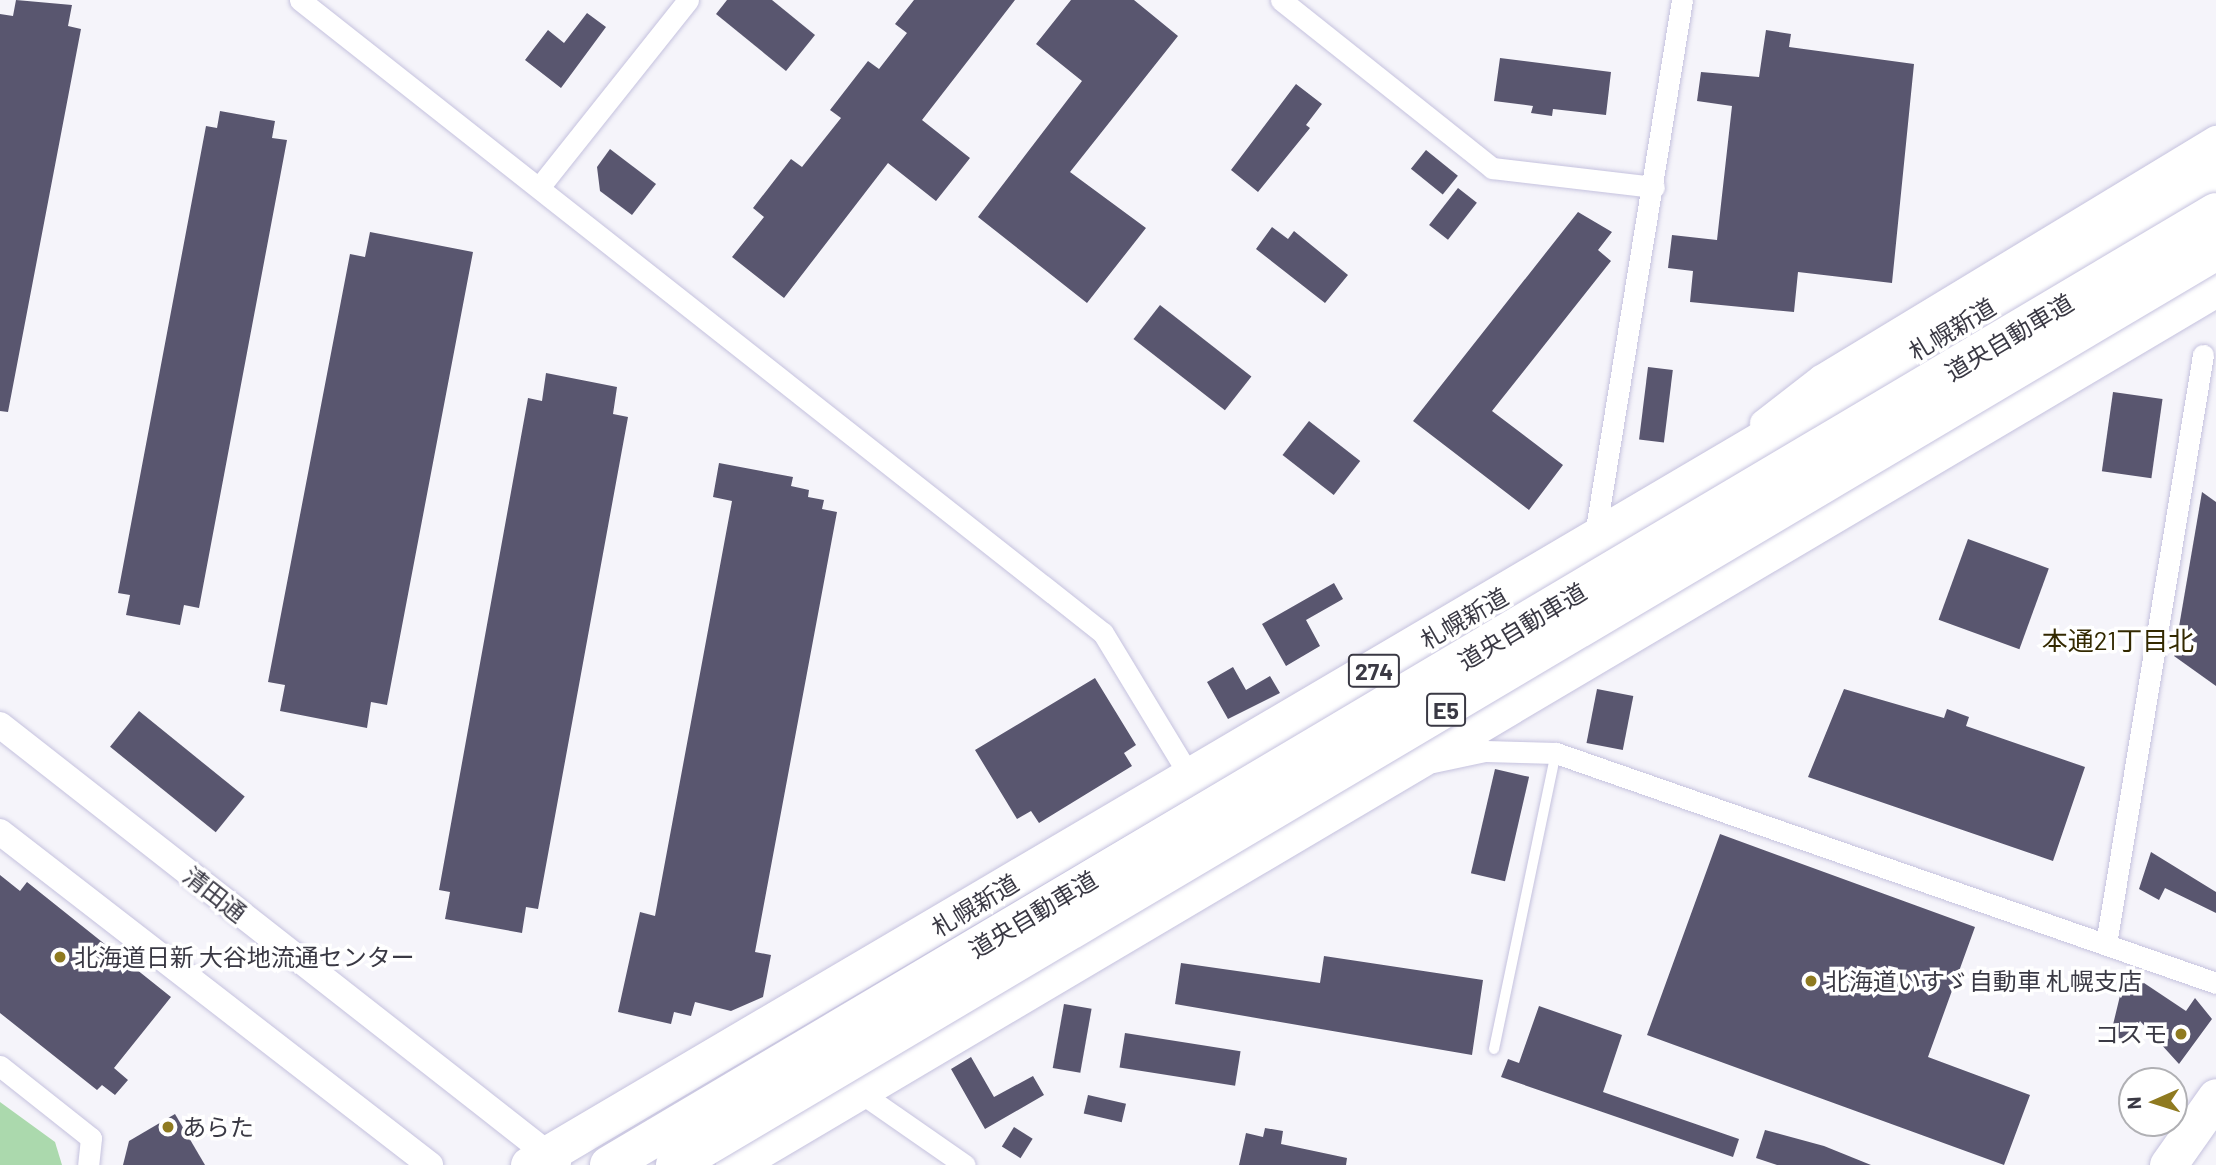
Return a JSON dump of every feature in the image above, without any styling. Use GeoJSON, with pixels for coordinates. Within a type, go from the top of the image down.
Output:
{"type":"FeatureCollection","features":[{"type":"Feature","properties":{"kind":"highway","name":"札幌新道"},"geometry":{"type":"LineString","coordinates":[[546,1161],[1191,778],[1594,543],[2216,172]]}},
{"type":"Feature","properties":{"kind":"highway","name":"道央自動車道"},"geometry":{"type":"LineString","coordinates":[[608,1165],[2216,212]]}},
{"type":"Feature","properties":{"kind":"highway","name":"道央自動車道"},"geometry":{"type":"LineString","coordinates":[[675,1165],[2216,251]]}},
{"type":"Feature","properties":{"kind":"highway"},"geometry":{"type":"LineString","coordinates":[[734,1165],[2216,288]]}},
{"type":"Feature","properties":{"kind":"highway"},"geometry":{"type":"LineString","coordinates":[[2168,1165],[2216,1097]]}},
{"type":"Feature","properties":{"kind":"street"},"geometry":{"type":"LineString","coordinates":[[300,0],[541,185],[1103,633],[1241,863]]}},
{"type":"Feature","properties":{"kind":"street"},"geometry":{"type":"LineString","coordinates":[[541,185],[688,0]]}},
{"type":"Feature","properties":{"kind":"street"},"geometry":{"type":"LineString","coordinates":[[1594,543],[1654,187],[1682,0]]}},
{"type":"Feature","properties":{"kind":"street"},"geometry":{"type":"LineString","coordinates":[[1292,4],[1492,167],[1654,187]]}},
{"type":"Feature","properties":{"kind":"street"},"geometry":{"type":"LineString","coordinates":[[1662,501],[1821,378],[2216,139]]}},
{"type":"Feature","properties":{"kind":"street"},"geometry":{"type":"LineString","coordinates":[[2106,944],[2203,355]]}},
{"type":"Feature","properties":{"kind":"street","name":"清田通"},"geometry":{"type":"LineString","coordinates":[[0,725],[546,1161]]}},
{"type":"Feature","properties":{"kind":"street"},"geometry":{"type":"LineString","coordinates":[[1404,769],[1485,751],[1556,753],[2216,983]]}},
{"type":"Feature","properties":{"kind":"street"},"geometry":{"type":"LineString","coordinates":[[0,832],[430,1165]]}},
{"type":"Feature","properties":{"kind":"street"},"geometry":{"type":"LineString","coordinates":[[0,1066],[91,1138],[88,1165]]}},
{"type":"Feature","properties":{"kind":"street"},"geometry":{"type":"LineString","coordinates":[[857,1090],[965,1165]]}},
{"type":"Feature","properties":{"kind":"lane"},"geometry":{"type":"LineString","coordinates":[[1494,1049],[1556,753]]}},
{"type":"Feature","properties":{"kind":"green space"},"geometry":{"type":"Polygon","coordinates":[[[0,1102],[55,1142],[62,1165],[0,1165],[0,1102]]]}},
{"type":"Feature","properties":{"kind":"building"},"geometry":{"type":"Polygon","coordinates":[[[16,0],[72,5],[68,26],[81,29],[8,412],[0,411],[0,14],[13,16],[16,0]]]}},
{"type":"Feature","properties":{"kind":"building"},"geometry":{"type":"Polygon","coordinates":[[[727,0],[772,0],[815,35],[786,71],[716,14],[727,0]]]}},
{"type":"Feature","properties":{"kind":"building"},"geometry":{"type":"Polygon","coordinates":[[[914,0],[1015,0],[922,120],[970,158],[936,201],[888,163],[784,298],[732,257],[764,217],[753,208],[791,159],[802,167],[841,118],[830,110],[868,61],[879,69],[907,33],[895,24],[914,0]]]}},
{"type":"Feature","properties":{"kind":"building"},"geometry":{"type":"Polygon","coordinates":[[[1071,0],[1134,0],[1178,36],[1070,172],[1146,228],[1087,303],[978,217],[1082,81],[1036,44],[1071,0]]]}},
{"type":"Feature","properties":{"kind":"building"},"geometry":{"type":"Polygon","coordinates":[[[587,13],[606,27],[561,88],[525,60],[548,30],[564,43],[587,13]]]}},
{"type":"Feature","properties":{"kind":"building"},"geometry":{"type":"Polygon","coordinates":[[[1766,30],[1791,34],[1789,47],[1914,64],[1892,283],[1798,272],[1794,312],[1690,302],[1693,271],[1668,268],[1672,235],[1717,240],[1732,106],[1697,101],[1701,72],[1759,77],[1766,30]]]}},
{"type":"Feature","properties":{"kind":"building"},"geometry":{"type":"Polygon","coordinates":[[[1500,58],[1611,72],[1606,115],[1553,109],[1552,116],[1531,113],[1533,106],[1494,101],[1500,58]]]}},
{"type":"Feature","properties":{"kind":"building"},"geometry":{"type":"Polygon","coordinates":[[[1296,84],[1322,104],[1306,125],[1310,128],[1258,192],[1231,170],[1296,84]]]}},
{"type":"Feature","properties":{"kind":"building"},"geometry":{"type":"Polygon","coordinates":[[[220,111],[275,121],[272,138],[287,140],[199,608],[184,605],[180,625],[126,615],[130,595],[118,593],[206,126],[217,128],[220,111]]]}},
{"type":"Feature","properties":{"kind":"building"},"geometry":{"type":"Polygon","coordinates":[[[610,149],[656,184],[632,215],[600,191],[597,167],[610,149]]]}},
{"type":"Feature","properties":{"kind":"building"},"geometry":{"type":"Polygon","coordinates":[[[1426,150],[1458,176],[1443,194],[1411,169],[1426,150]]]}},
{"type":"Feature","properties":{"kind":"building"},"geometry":{"type":"Polygon","coordinates":[[[1458,188],[1477,203],[1448,240],[1429,225],[1458,188]]]}},
{"type":"Feature","properties":{"kind":"building"},"geometry":{"type":"Polygon","coordinates":[[[1578,212],[1612,232],[1598,250],[1611,261],[1492,411],[1563,465],[1529,510],[1413,421],[1578,212]]]}},
{"type":"Feature","properties":{"kind":"building"},"geometry":{"type":"Polygon","coordinates":[[[1272,227],[1288,239],[1294,231],[1348,275],[1325,303],[1256,249],[1272,227]]]}},
{"type":"Feature","properties":{"kind":"building"},"geometry":{"type":"Polygon","coordinates":[[[370,232],[473,252],[387,705],[371,702],[367,728],[280,711],[285,685],[268,682],[350,254],[365,257],[370,232]]]}},
{"type":"Feature","properties":{"kind":"building"},"geometry":{"type":"Polygon","coordinates":[[[1160,305],[1251,376],[1225,410],[1134,339],[1160,305]]]}},
{"type":"Feature","properties":{"kind":"building"},"geometry":{"type":"Polygon","coordinates":[[[1648,367],[1673,370],[1664,443],[1639,439],[1648,367]]]}},
{"type":"Feature","properties":{"kind":"building"},"geometry":{"type":"Polygon","coordinates":[[[546,373],[617,387],[613,414],[628,417],[538,909],[526,907],[522,933],[445,919],[450,892],[439,890],[528,398],[542,401],[546,373]]]}},
{"type":"Feature","properties":{"kind":"building"},"geometry":{"type":"Polygon","coordinates":[[[2113,392],[2163,399],[2151,478],[2102,471],[2113,392]]]}},
{"type":"Feature","properties":{"kind":"building"},"geometry":{"type":"Polygon","coordinates":[[[1309,421],[1360,461],[1334,495],[1283,455],[1309,421]]]}},
{"type":"Feature","properties":{"kind":"building"},"geometry":{"type":"Polygon","coordinates":[[[719,463],[793,477],[791,486],[809,490],[808,497],[824,500],[822,509],[837,512],[755,952],[771,955],[763,997],[731,1011],[695,1002],[691,1016],[674,1012],[671,1024],[618,1012],[640,912],[655,916],[732,501],[713,497],[719,463]]]}},
{"type":"Feature","properties":{"kind":"building"},"geometry":{"type":"Polygon","coordinates":[[[2202,492],[2216,502],[2216,686],[2174,656],[2202,492]]]}},
{"type":"Feature","properties":{"kind":"building"},"geometry":{"type":"Polygon","coordinates":[[[1968,539],[2049,568],[2019,649],[1939,620],[1968,539]]]}},
{"type":"Feature","properties":{"kind":"building"},"geometry":{"type":"Polygon","coordinates":[[[1334,583],[1343,599],[1306,620],[1320,646],[1286,666],[1262,624],[1334,583]]]}},
{"type":"Feature","properties":{"kind":"building"},"geometry":{"type":"Polygon","coordinates":[[[1233,667],[1246,690],[1270,676],[1280,693],[1228,719],[1207,682],[1233,667]]]}},
{"type":"Feature","properties":{"kind":"building"},"geometry":{"type":"Polygon","coordinates":[[[1095,678],[1136,745],[1124,753],[1132,766],[1039,823],[1031,811],[1017,819],[975,750],[1095,678]]]}},
{"type":"Feature","properties":{"kind":"building"},"geometry":{"type":"Polygon","coordinates":[[[1597,689],[1633,696],[1623,750],[1587,743],[1597,689]]]}},
{"type":"Feature","properties":{"kind":"building"},"geometry":{"type":"Polygon","coordinates":[[[1844,689],[1944,718],[1947,709],[1969,717],[1966,726],[2085,767],[2053,861],[1808,777],[1844,689]]]}},
{"type":"Feature","properties":{"kind":"building"},"geometry":{"type":"Polygon","coordinates":[[[139,711],[245,797],[216,832],[110,747],[139,711]]]}},
{"type":"Feature","properties":{"kind":"building"},"geometry":{"type":"Polygon","coordinates":[[[1495,769],[1529,777],[1505,881],[1471,873],[1495,769]]]}},
{"type":"Feature","properties":{"kind":"building","name":"北海道いすゞ自動車 札幌支店"},"geometry":{"type":"Polygon","coordinates":[[[1720,834],[1975,927],[1928,1057],[2030,1095],[2004,1165],[1647,1035],[1720,834]]]}},
{"type":"Feature","properties":{"kind":"building"},"geometry":{"type":"Polygon","coordinates":[[[2151,852],[2216,892],[2216,913],[2165,888],[2159,900],[2139,889],[2151,852]]]}},
{"type":"Feature","properties":{"kind":"building","name":"北海道日新 大谷地流通センター"},"geometry":{"type":"Polygon","coordinates":[[[0,875],[20,891],[27,882],[171,997],[114,1068],[128,1080],[115,1095],[102,1085],[97,1090],[0,1013],[0,875]]]}},
{"type":"Feature","properties":{"kind":"building"},"geometry":{"type":"Polygon","coordinates":[[[1324,956],[1483,980],[1472,1055],[1175,1004],[1181,963],[1320,983],[1324,956]]]}},
{"type":"Feature","properties":{"kind":"building"},"geometry":{"type":"Polygon","coordinates":[[[2126,971],[2186,1011],[2195,998],[2212,1019],[2179,1064],[2140,1021],[2127,1043],[2111,1033],[2126,971]]]}},
{"type":"Feature","properties":{"kind":"building"},"geometry":{"type":"Polygon","coordinates":[[[1064,1004],[1092,1009],[1080,1073],[1053,1068],[1064,1004]]]}},
{"type":"Feature","properties":{"kind":"building"},"geometry":{"type":"Polygon","coordinates":[[[1539,1006],[1622,1035],[1603,1092],[1739,1139],[1733,1157],[1501,1077],[1508,1059],[1519,1063],[1539,1006]]]}},
{"type":"Feature","properties":{"kind":"building"},"geometry":{"type":"Polygon","coordinates":[[[1125,1033],[1241,1051],[1235,1086],[1120,1068],[1125,1033]]]}},
{"type":"Feature","properties":{"kind":"building"},"geometry":{"type":"Polygon","coordinates":[[[971,1057],[994,1097],[1033,1076],[1044,1095],[985,1129],[951,1069],[971,1057]]]}},
{"type":"Feature","properties":{"kind":"building"},"geometry":{"type":"Polygon","coordinates":[[[1088,1095],[1126,1104],[1122,1122],[1084,1114],[1088,1095]]]}},
{"type":"Feature","properties":{"kind":"building","name":"あらた"},"geometry":{"type":"Polygon","coordinates":[[[175,1114],[205,1165],[123,1165],[129,1141],[175,1114]]]}},
{"type":"Feature","properties":{"kind":"building"},"geometry":{"type":"Polygon","coordinates":[[[1014,1127],[1033,1139],[1020,1158],[1002,1147],[1014,1127]]]}},
{"type":"Feature","properties":{"kind":"building"},"geometry":{"type":"Polygon","coordinates":[[[1265,1128],[1283,1131],[1281,1144],[1347,1158],[1346,1165],[1239,1165],[1246,1133],[1263,1137],[1265,1128]]]}},
{"type":"Feature","properties":{"kind":"building"},"geometry":{"type":"Polygon","coordinates":[[[1765,1130],[1824,1146],[1871,1165],[1777,1165],[1756,1158],[1765,1130]]]}},
{"type":"Feature","properties":{"kind":"place","name":"北海道日新 大谷地流通センター"},"geometry":{"type":"Point","coordinates":[60,957]}},
{"type":"Feature","properties":{"kind":"place","name":"北海道いすゞ自動車 札幌支店"},"geometry":{"type":"Point","coordinates":[1811,981]}},
{"type":"Feature","properties":{"kind":"place","name":"コスモ"},"geometry":{"type":"Point","coordinates":[2181,1034]}},
{"type":"Feature","properties":{"kind":"place","name":"あらた"},"geometry":{"type":"Point","coordinates":[168,1127]}},
{"type":"Feature","properties":{"kind":"district","name":"本通21丁目北"},"geometry":{"type":"Point","coordinates":[2118,640]}}]}
